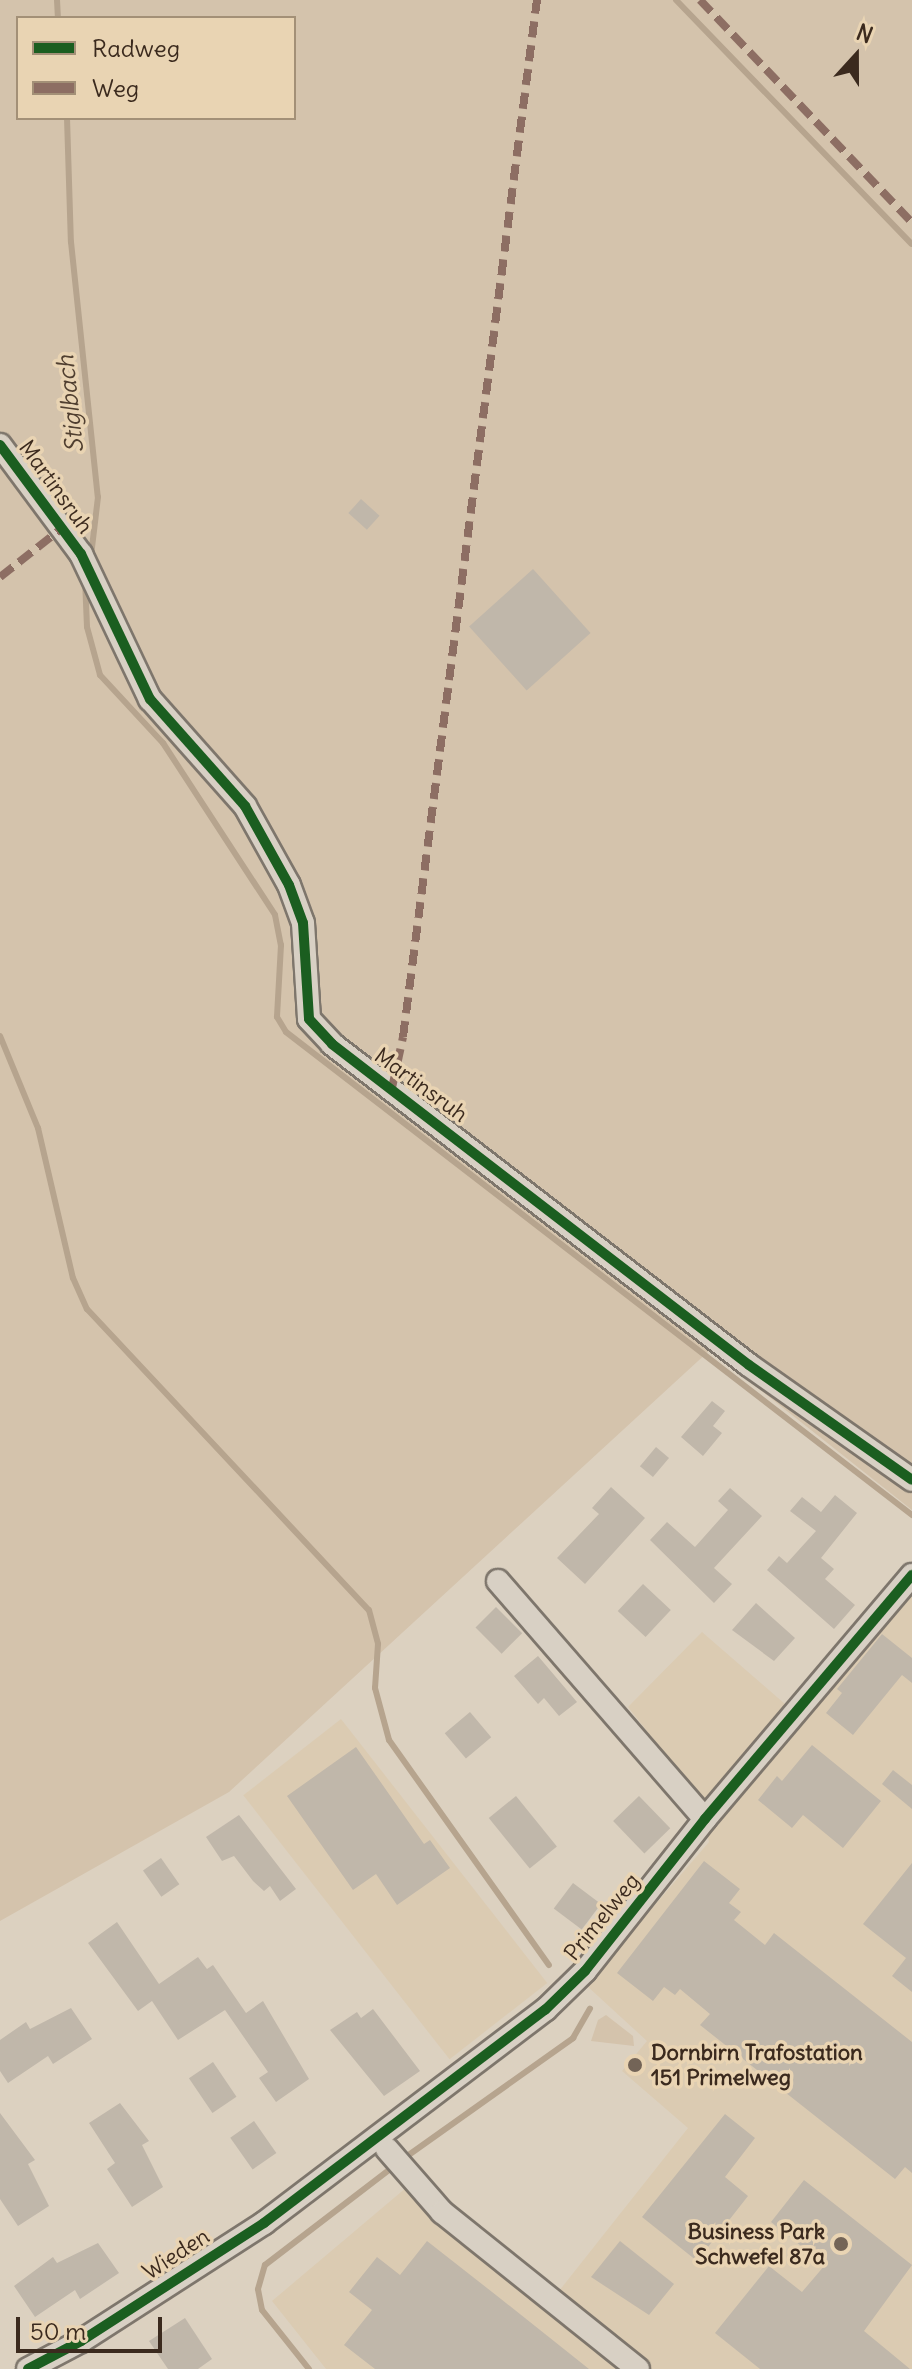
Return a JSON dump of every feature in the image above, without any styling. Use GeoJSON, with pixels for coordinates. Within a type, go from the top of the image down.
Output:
{"type":"FeatureCollection","features":[{"type":"Feature","properties":{"kind":"street","name":"Martinsruh"},"geometry":{"type":"LineString","coordinates":[[0,445],[81,554],[150,699],[245,806],[289,885],[303,923],[304,1002],[309,1019],[332,1044],[749,1365],[912,1480]]}},
{"type":"Feature","properties":{"kind":"street","name":"Primelweg"},"geometry":{"type":"LineString","coordinates":[[264,2223],[573,1985],[705,1819],[912,1575]]}},
{"type":"Feature","properties":{"kind":"street"},"geometry":{"type":"LineString","coordinates":[[498,1581],[705,1819]]}},
{"type":"Feature","properties":{"kind":"street"},"geometry":{"type":"LineString","coordinates":[[387,2149],[408,2178],[442,2212],[638,2369]]}},
{"type":"Feature","properties":{"kind":"street","name":"Wieden"},"geometry":{"type":"LineString","coordinates":[[28,2369],[81,2341],[264,2223]]}},
{"type":"Feature","properties":{"kind":"shaded area"},"geometry":{"type":"Polygon","coordinates":[[[0,0],[912,0],[912,1510],[710,1350],[229,1792],[0,1921],[0,0]]]}},
{"type":"Feature","properties":{"kind":"shaded area"},"geometry":{"type":"Polygon","coordinates":[[[912,1590],[912,2369],[326,2369],[272,2301],[420,2176],[559,2291],[688,2128],[622,2071],[647,2041],[586,1985],[709,1842],[700,1798],[628,1707],[702,1632],[785,1704],[805,1712],[912,1590]]]}},
{"type":"Feature","properties":{"kind":"shaded area"},"geometry":{"type":"Polygon","coordinates":[[[341,1719],[547,1983],[450,2059],[243,1795],[341,1719]]]}},
{"type":"Feature","properties":{"kind":"shaded area"},"geometry":{"type":"Polygon","coordinates":[[[606,2015],[633,2036],[634,2046],[591,2041],[598,2020],[606,2015]]]}},
{"type":"Feature","properties":{"kind":"building"},"geometry":{"type":"Polygon","coordinates":[[[361,499],[380,516],[367,530],[348,513],[361,499]]]}},
{"type":"Feature","properties":{"kind":"building"},"geometry":{"type":"Polygon","coordinates":[[[533,569],[591,633],[527,690],[469,627],[533,569]]]}},
{"type":"Feature","properties":{"kind":"building"},"geometry":{"type":"Polygon","coordinates":[[[712,1401],[725,1411],[713,1426],[722,1433],[703,1456],[681,1437],[712,1401]]]}},
{"type":"Feature","properties":{"kind":"building"},"geometry":{"type":"Polygon","coordinates":[[[656,1447],[669,1458],[653,1477],[640,1466],[656,1447]]]}},
{"type":"Feature","properties":{"kind":"building"},"geometry":{"type":"Polygon","coordinates":[[[611,1487],[645,1518],[585,1584],[557,1558],[599,1514],[592,1508],[611,1487]]]}},
{"type":"Feature","properties":{"kind":"building"},"geometry":{"type":"Polygon","coordinates":[[[730,1488],[762,1516],[714,1568],[732,1584],[714,1603],[650,1540],[667,1522],[695,1547],[728,1510],[718,1501],[730,1488]]]}},
{"type":"Feature","properties":{"kind":"building"},"geometry":{"type":"Polygon","coordinates":[[[835,1495],[857,1513],[821,1558],[834,1569],[825,1579],[855,1605],[834,1629],[767,1570],[779,1556],[787,1563],[816,1531],[790,1511],[802,1497],[821,1512],[835,1495]]]}},
{"type":"Feature","properties":{"kind":"building"},"geometry":{"type":"Polygon","coordinates":[[[643,1584],[671,1610],[646,1637],[618,1611],[643,1584]]]}},
{"type":"Feature","properties":{"kind":"building"},"geometry":{"type":"Polygon","coordinates":[[[756,1603],[795,1638],[774,1661],[732,1630],[756,1603]]]}},
{"type":"Feature","properties":{"kind":"building"},"geometry":{"type":"Polygon","coordinates":[[[496,1607],[522,1633],[502,1654],[475,1628],[496,1607]]]}},
{"type":"Feature","properties":{"kind":"building"},"geometry":{"type":"Polygon","coordinates":[[[882,1634],[912,1658],[912,1683],[902,1675],[853,1735],[826,1713],[842,1693],[837,1689],[882,1634]]]}},
{"type":"Feature","properties":{"kind":"building"},"geometry":{"type":"Polygon","coordinates":[[[538,1656],[577,1702],[559,1716],[544,1698],[538,1704],[514,1676],[538,1656]]]}},
{"type":"Feature","properties":{"kind":"building"},"geometry":{"type":"Polygon","coordinates":[[[470,1712],[491,1737],[466,1758],[445,1733],[470,1712]]]}},
{"type":"Feature","properties":{"kind":"building"},"geometry":{"type":"Polygon","coordinates":[[[812,1745],[881,1801],[843,1848],[803,1815],[792,1828],[758,1800],[777,1776],[782,1781],[812,1745]]]}},
{"type":"Feature","properties":{"kind":"building"},"geometry":{"type":"Polygon","coordinates":[[[356,1747],[424,1844],[430,1840],[450,1868],[397,1905],[376,1874],[353,1890],[287,1796],[356,1747]]]}},
{"type":"Feature","properties":{"kind":"building"},"geometry":{"type":"Polygon","coordinates":[[[893,1770],[912,1785],[912,1809],[882,1784],[893,1770]]]}},
{"type":"Feature","properties":{"kind":"building"},"geometry":{"type":"Polygon","coordinates":[[[516,1796],[557,1847],[530,1869],[489,1818],[516,1796]]]}},
{"type":"Feature","properties":{"kind":"building"},"geometry":{"type":"Polygon","coordinates":[[[639,1796],[670,1828],[644,1853],[613,1821],[639,1796]]]}},
{"type":"Feature","properties":{"kind":"building"},"geometry":{"type":"Polygon","coordinates":[[[239,1815],[296,1889],[280,1901],[270,1886],[264,1891],[253,1881],[234,1856],[222,1861],[206,1837],[239,1815]]]}},
{"type":"Feature","properties":{"kind":"building"},"geometry":{"type":"Polygon","coordinates":[[[161,1858],[179,1884],[161,1897],[143,1871],[161,1858]]]}},
{"type":"Feature","properties":{"kind":"building"},"geometry":{"type":"Polygon","coordinates":[[[704,1861],[740,1889],[729,1903],[741,1912],[734,1920],[765,1945],[774,1933],[912,2042],[912,2173],[905,2167],[895,2179],[700,2025],[710,2014],[680,1989],[675,1995],[664,1987],[653,2001],[617,1973],[704,1861]]]}},
{"type":"Feature","properties":{"kind":"building"},"geometry":{"type":"Polygon","coordinates":[[[912,1863],[912,1992],[892,1976],[906,1958],[863,1924],[912,1863]]]}},
{"type":"Feature","properties":{"kind":"building"},"geometry":{"type":"Polygon","coordinates":[[[573,1883],[601,1904],[582,1930],[554,1909],[573,1883]]]}},
{"type":"Feature","properties":{"kind":"building"},"geometry":{"type":"Polygon","coordinates":[[[117,1922],[159,1984],[198,1957],[207,1969],[213,1965],[246,2013],[263,2001],[309,2079],[276,2102],[259,2078],[268,2072],[225,2010],[178,2040],[152,2001],[138,2011],[88,1943],[117,1922]]]}},
{"type":"Feature","properties":{"kind":"building"},"geometry":{"type":"Polygon","coordinates":[[[71,2008],[92,2039],[53,2064],[48,2056],[8,2083],[0,2071],[0,2040],[26,2022],[30,2029],[71,2008]]]}},
{"type":"Feature","properties":{"kind":"building"},"geometry":{"type":"Polygon","coordinates":[[[373,2009],[420,2071],[384,2096],[330,2030],[357,2012],[361,2018],[373,2009]]]}},
{"type":"Feature","properties":{"kind":"building"},"geometry":{"type":"Polygon","coordinates":[[[213,2062],[236,2097],[212,2113],[189,2078],[213,2062]]]}},
{"type":"Feature","properties":{"kind":"building"},"geometry":{"type":"Polygon","coordinates":[[[120,2103],[149,2141],[142,2145],[163,2187],[132,2207],[107,2169],[115,2163],[89,2123],[120,2103]]]}},
{"type":"Feature","properties":{"kind":"building"},"geometry":{"type":"Polygon","coordinates":[[[0,2113],[35,2160],[28,2164],[49,2206],[18,2226],[0,2199],[0,2113]]]}},
{"type":"Feature","properties":{"kind":"building"},"geometry":{"type":"Polygon","coordinates":[[[725,2114],[755,2138],[725,2177],[748,2196],[697,2261],[642,2217],[725,2114]]]}},
{"type":"Feature","properties":{"kind":"building"},"geometry":{"type":"Polygon","coordinates":[[[254,2121],[276,2153],[253,2170],[230,2138],[254,2121]]]}},
{"type":"Feature","properties":{"kind":"building"},"geometry":{"type":"Polygon","coordinates":[[[804,2180],[912,2265],[864,2331],[910,2369],[760,2369],[715,2333],[769,2266],[802,2292],[825,2265],[771,2222],[804,2180]]]}},
{"type":"Feature","properties":{"kind":"building"},"geometry":{"type":"Polygon","coordinates":[[[427,2241],[589,2369],[375,2369],[344,2345],[372,2310],[349,2292],[377,2257],[400,2275],[427,2241]]]}},
{"type":"Feature","properties":{"kind":"building"},"geometry":{"type":"Polygon","coordinates":[[[620,2241],[674,2284],[649,2315],[591,2277],[620,2241]]]}},
{"type":"Feature","properties":{"kind":"building"},"geometry":{"type":"Polygon","coordinates":[[[98,2243],[119,2273],[80,2299],[75,2290],[35,2317],[14,2286],[53,2257],[57,2263],[98,2243]]]}},
{"type":"Feature","properties":{"kind":"building"},"geometry":{"type":"Polygon","coordinates":[[[185,2318],[212,2359],[198,2369],[168,2369],[149,2341],[185,2318]]]}},
{"type":"Feature","properties":{"kind":"waterway","name":"Stiglbach"},"geometry":{"type":"LineString","coordinates":[[57,0],[58,16]]}},
{"type":"Feature","properties":{"kind":"waterway"},"geometry":{"type":"LineString","coordinates":[[676,0],[912,244]]}},
{"type":"Feature","properties":{"kind":"waterway","name":"Stiglbach"},"geometry":{"type":"LineString","coordinates":[[67,120],[71,242],[98,497],[91,556]]}},
{"type":"Feature","properties":{"kind":"waterway","name":"Stiglbach"},"geometry":{"type":"LineString","coordinates":[[85,579],[87,627],[100,675],[163,743],[275,915],[281,945],[277,1017],[286,1032],[912,1515]]}},
{"type":"Feature","properties":{"kind":"waterway"},"geometry":{"type":"LineString","coordinates":[[0,1036],[38,1128],[73,1278],[87,1309],[369,1610],[378,1644],[375,1688],[389,1740],[549,1965]]}},
{"type":"Feature","properties":{"kind":"waterway"},"geometry":{"type":"LineString","coordinates":[[403,2159],[573,2038],[590,2009]]}},
{"type":"Feature","properties":{"kind":"waterway"},"geometry":{"type":"LineString","coordinates":[[309,2369],[262,2310],[258,2289],[265,2265],[394,2166]]}},
{"type":"Feature","properties":{"kind":"marked path"},"geometry":{"type":"LineString","coordinates":[[392,1088],[403,1037],[537,0]]}},
{"type":"Feature","properties":{"kind":"marked path"},"geometry":{"type":"LineString","coordinates":[[700,0],[912,223]]}},
{"type":"Feature","properties":{"kind":"marked path"},"geometry":{"type":"LineString","coordinates":[[0,577],[62,528]]}},
{"type":"Feature","properties":{"kind":"cycle path"},"geometry":{"type":"LineString","coordinates":[[0,445],[81,554],[150,699],[245,806],[289,885],[303,923],[309,1019],[332,1044],[749,1365],[912,1480]]}},
{"type":"Feature","properties":{"kind":"cycle path"},"geometry":{"type":"LineString","coordinates":[[28,2369],[81,2341],[264,2223],[545,2010],[585,1971],[705,1819],[912,1575]]}},
{"type":"Feature","properties":{"kind":"place","name":"Dornbirn Trafostation 151 Primelweg"},"geometry":{"type":"Point","coordinates":[635,2065]}},
{"type":"Feature","properties":{"kind":"place","name":"Business Park Schwefel 87a"},"geometry":{"type":"Point","coordinates":[841,2244]}}]}
